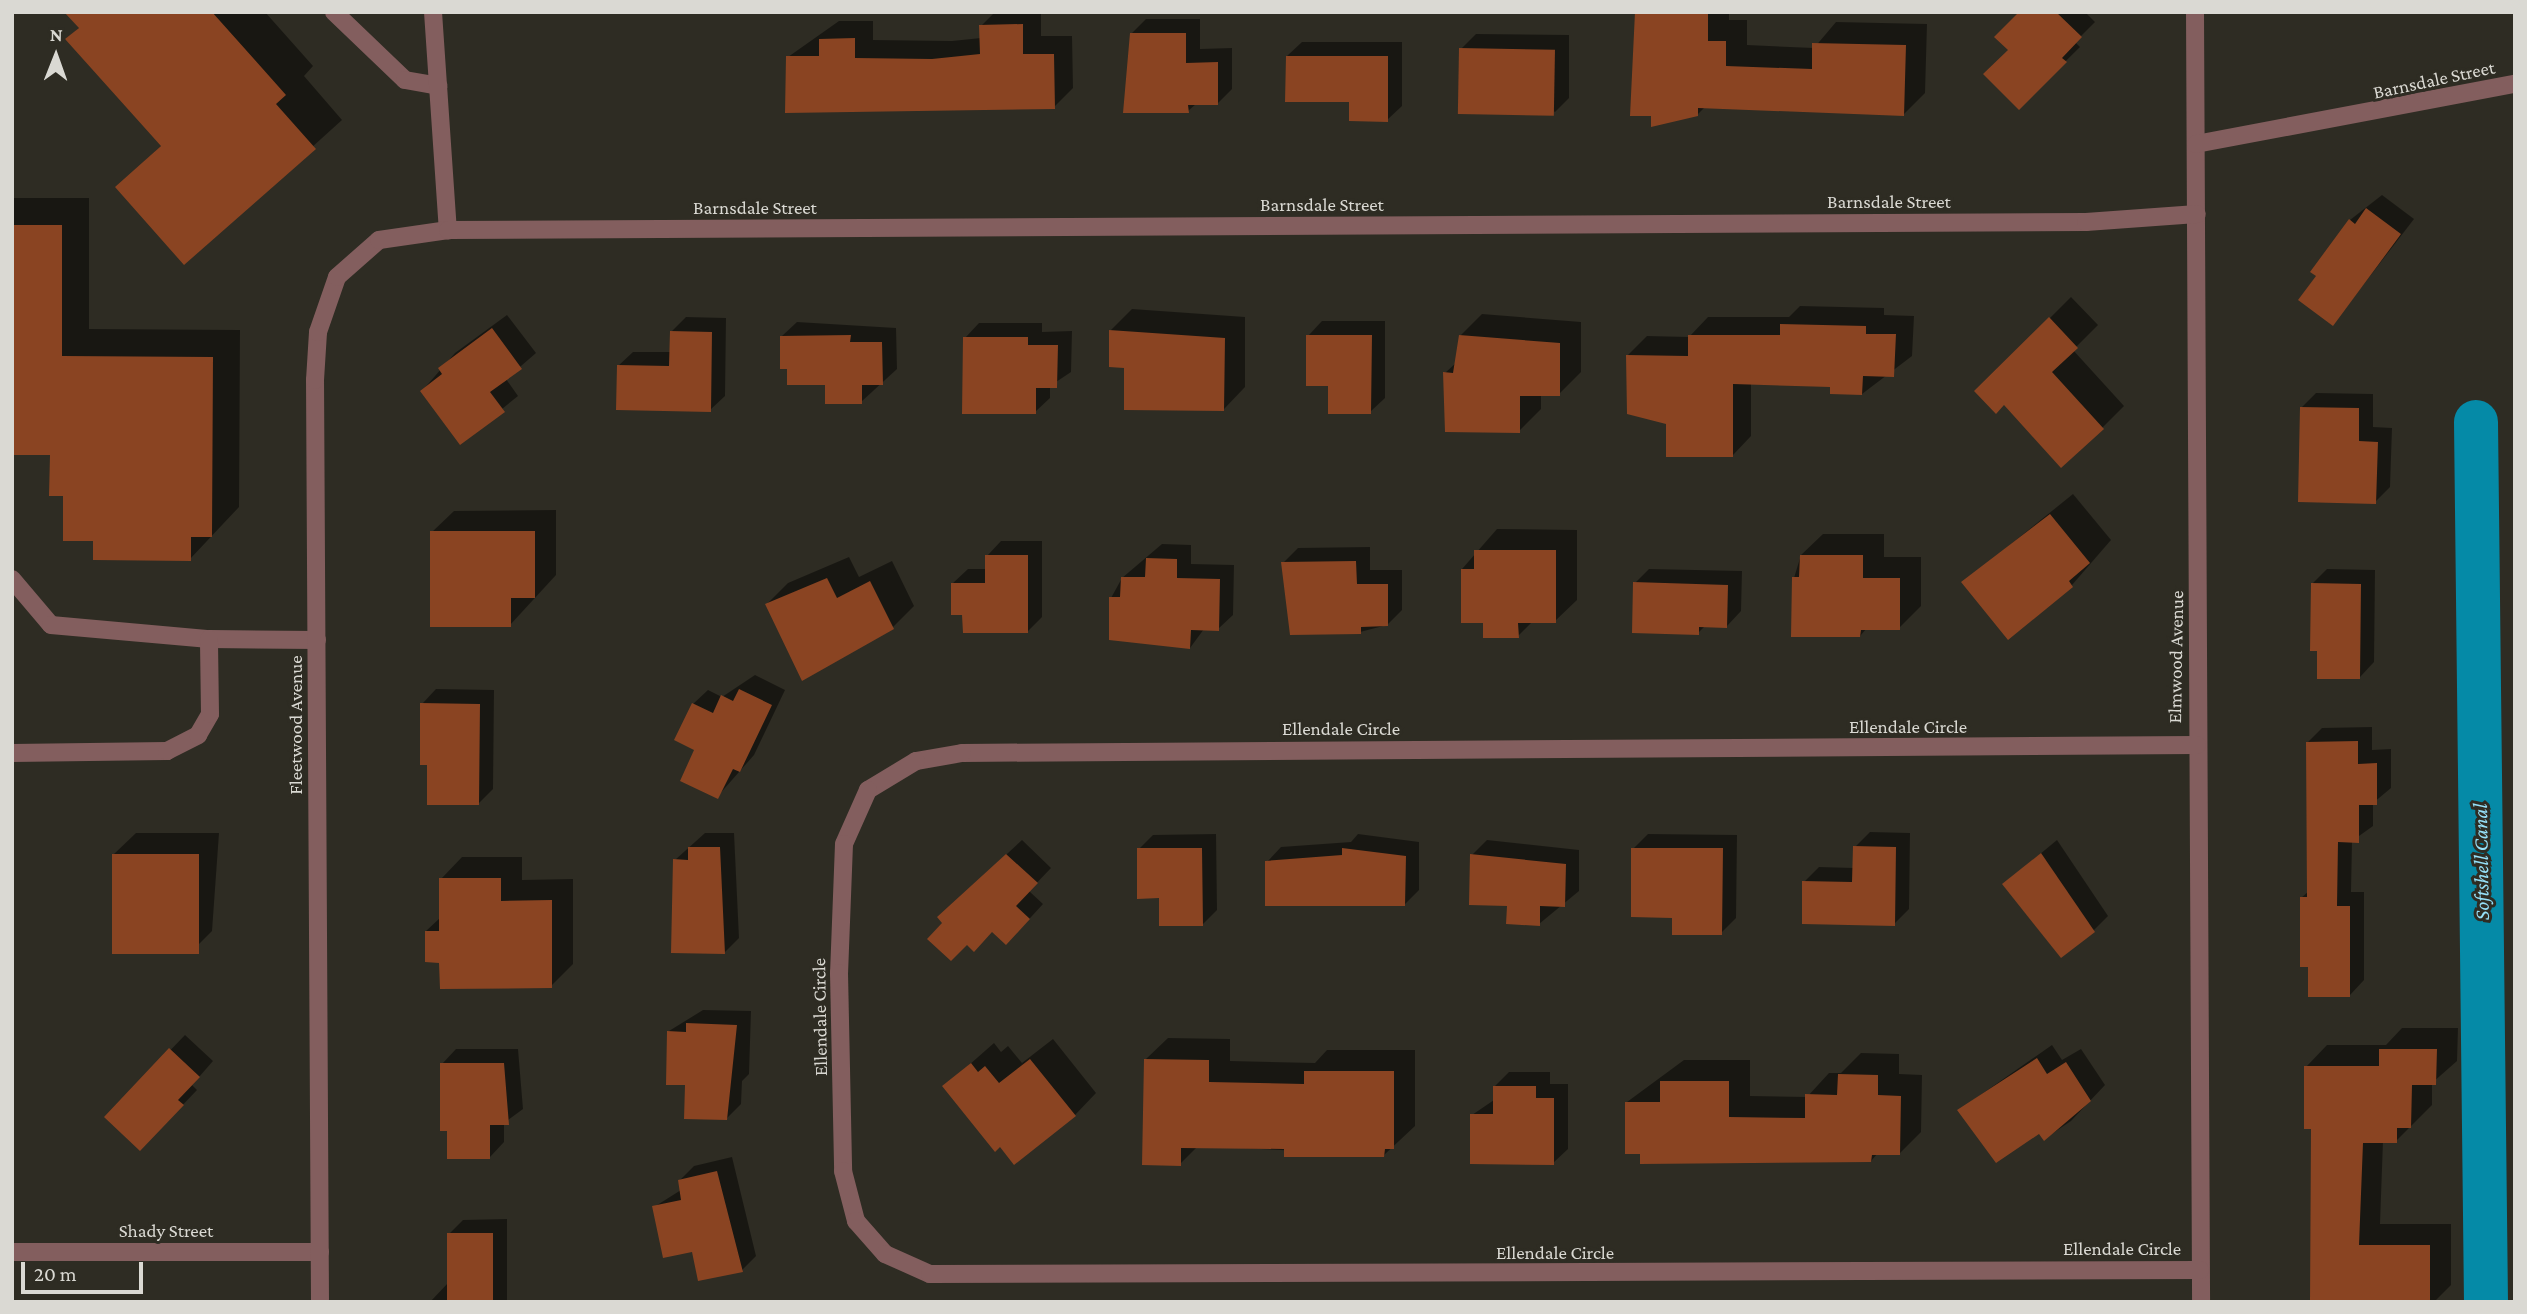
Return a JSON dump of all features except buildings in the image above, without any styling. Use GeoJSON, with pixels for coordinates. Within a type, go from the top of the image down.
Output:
{"type":"FeatureCollection","features":[{"type":"Feature","properties":{"kind":"street"},"geometry":{"type":"LineString","coordinates":[[334,12],[405,80],[438,86]]}},
{"type":"Feature","properties":{"kind":"street"},"geometry":{"type":"LineString","coordinates":[[433,12],[448,230]]}},
{"type":"Feature","properties":{"kind":"street","name":"Elmwood Avenue"},"geometry":{"type":"LineString","coordinates":[[2195,12],[2201,1302]]}},
{"type":"Feature","properties":{"kind":"street","name":"Barnsdale Street"},"geometry":{"type":"LineString","coordinates":[[2196,144],[2515,85]]}},
{"type":"Feature","properties":{"kind":"street","name":"Barnsdale Street"},"geometry":{"type":"LineString","coordinates":[[448,230],[2072,223],[2197,214]]}},
{"type":"Feature","properties":{"kind":"street","name":"Fleetwood Avenue"},"geometry":{"type":"LineString","coordinates":[[320,1302],[318,332],[337,277],[379,240],[448,230]]}},
{"type":"Feature","properties":{"kind":"street"},"geometry":{"type":"LineString","coordinates":[[12,579],[51,625],[209,639],[317,640]]}},
{"type":"Feature","properties":{"kind":"street"},"geometry":{"type":"LineString","coordinates":[[12,753],[167,751],[198,736],[210,714],[209,639]]}},
{"type":"Feature","properties":{"kind":"street","name":"Ellendale Circle"},"geometry":{"type":"LineString","coordinates":[[2197,745],[962,753],[916,761],[868,790],[844,844],[839,973],[843,1171],[856,1221],[885,1254],[930,1274],[2200,1269]]}},
{"type":"Feature","properties":{"kind":"street","name":"Shady Street"},"geometry":{"type":"LineString","coordinates":[[12,1252],[320,1252]]}},
{"type":"Feature","properties":{"kind":"waterway","name":"Softshell Canal"},"geometry":{"type":"LineString","coordinates":[[2476,422],[2486,1302]]}}]}
